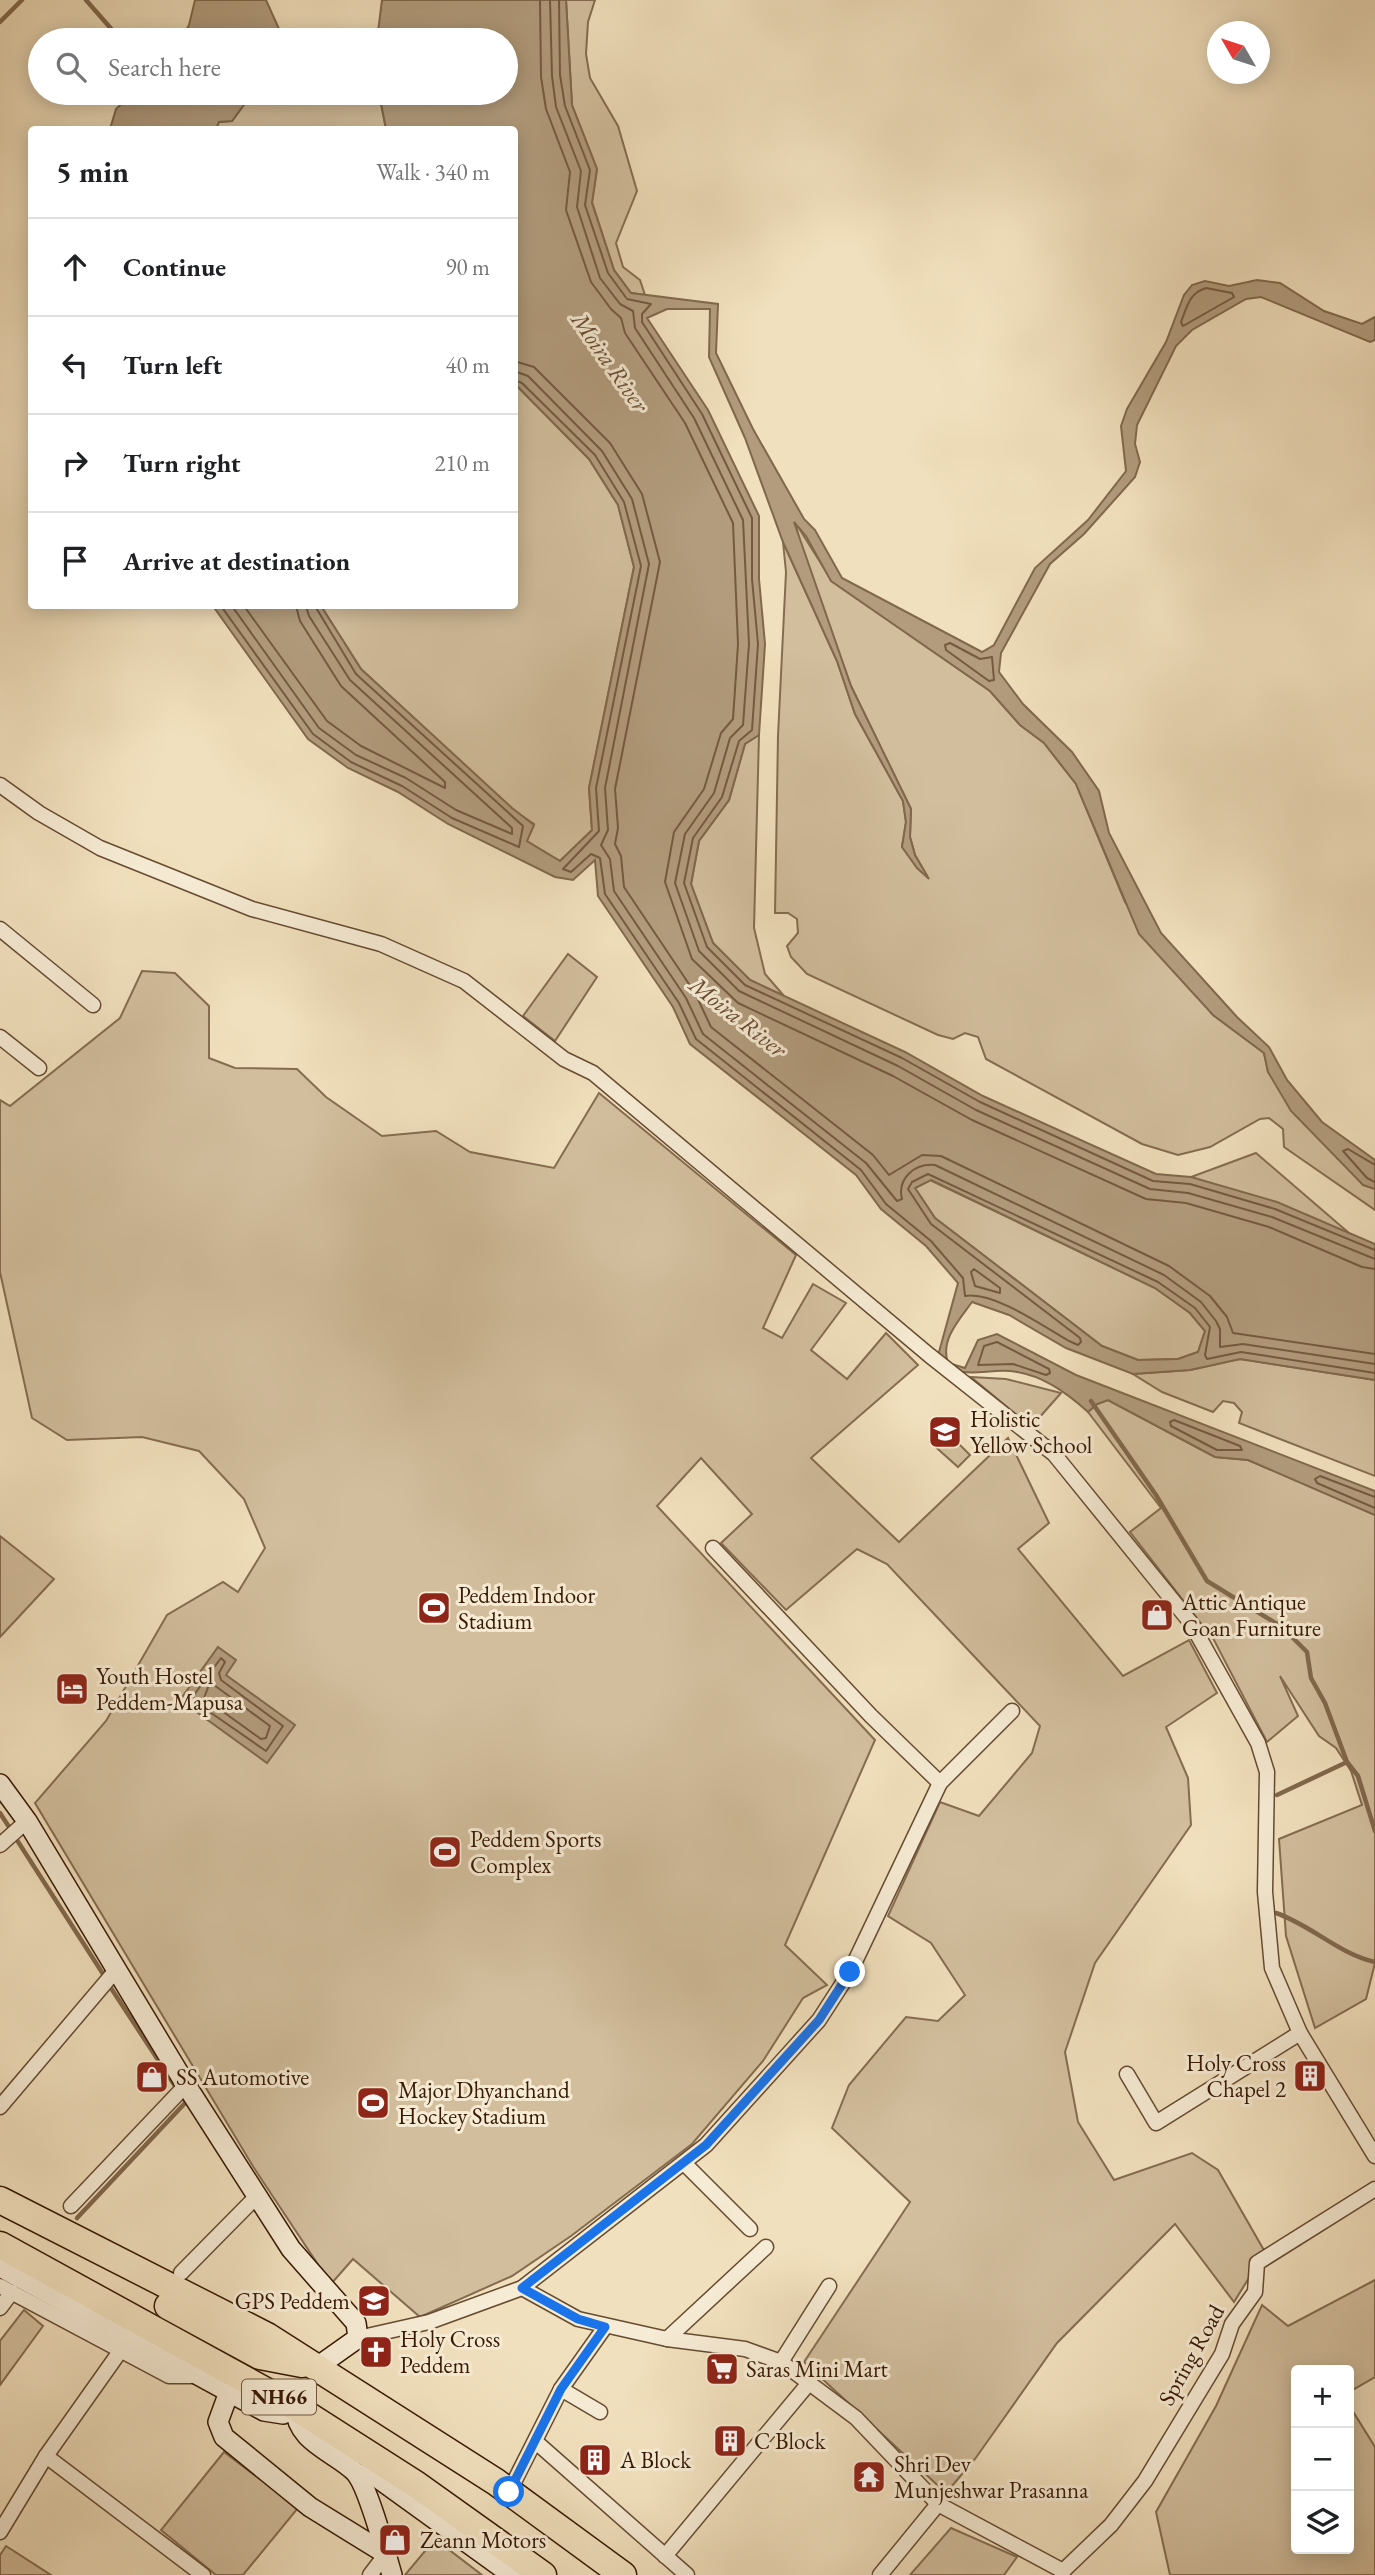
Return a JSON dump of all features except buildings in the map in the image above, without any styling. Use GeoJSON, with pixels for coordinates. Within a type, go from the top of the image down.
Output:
{"type":"FeatureCollection","features":[{"type":"Feature","properties":{"kind":"highway"},"geometry":{"type":"LineString","coordinates":[[0,2200],[267,2336],[317,2367],[295,2407]]}},
{"type":"Feature","properties":{"kind":"highway","name":"NH66"},"geometry":{"type":"LineString","coordinates":[[0,2213],[260,2356],[317,2367],[509,2492],[623,2575]]}},
{"type":"Feature","properties":{"kind":"highway","name":"NH66"},"geometry":{"type":"LineString","coordinates":[[0,2245],[295,2407],[417,2485],[542,2575]]}},
{"type":"Feature","properties":{"kind":"street"},"geometry":{"type":"LineString","coordinates":[[0,785],[39,813],[100,848],[252,909],[381,944],[464,981],[564,1059],[593,1073],[929,1356],[1054,1454],[1191,1623],[1258,1743],[1267,1772],[1265,1892],[1272,1968],[1300,2033],[1375,2156]]}},
{"type":"Feature","properties":{"kind":"street"},"geometry":{"type":"LineString","coordinates":[[0,929],[93,1005]]}},
{"type":"Feature","properties":{"kind":"street"},"geometry":{"type":"LineString","coordinates":[[0,1037],[39,1068]]}},
{"type":"Feature","properties":{"kind":"street"},"geometry":{"type":"LineString","coordinates":[[713,1548],[871,1716],[940,1783]]}},
{"type":"Feature","properties":{"kind":"street"},"geometry":{"type":"LineString","coordinates":[[317,2367],[358,2339],[429,2322],[522,2288],[685,2164],[706,2145],[819,2020],[850,1972],[940,1783],[1012,1711]]}},
{"type":"Feature","properties":{"kind":"street"},"geometry":{"type":"LineString","coordinates":[[0,1784],[27,1821],[186,2085],[291,2249],[356,2323],[358,2339]]}},
{"type":"Feature","properties":{"kind":"street"},"geometry":{"type":"LineString","coordinates":[[0,1845],[27,1821]]}},
{"type":"Feature","properties":{"kind":"street"},"geometry":{"type":"LineString","coordinates":[[0,2107],[117,1969]]}},
{"type":"Feature","properties":{"kind":"street"},"geometry":{"type":"LineString","coordinates":[[1127,2074],[1156,2123],[1300,2033]]}},
{"type":"Feature","properties":{"kind":"street"},"geometry":{"type":"LineString","coordinates":[[71,2206],[186,2085]]}},
{"type":"Feature","properties":{"kind":"street"},"geometry":{"type":"LineString","coordinates":[[685,2164],[750,2229]]}},
{"type":"Feature","properties":{"kind":"street","name":"Spring Road"},"geometry":{"type":"LineString","coordinates":[[1062,2573],[1111,2525],[1145,2480],[1222,2354],[1232,2324],[1255,2292],[1257,2263],[1375,2189]]}},
{"type":"Feature","properties":{"kind":"street"},"geometry":{"type":"LineString","coordinates":[[181,2273],[257,2196]]}},
{"type":"Feature","properties":{"kind":"street"},"geometry":{"type":"LineString","coordinates":[[667,2339],[766,2248]]}},
{"type":"Feature","properties":{"kind":"street"},"geometry":{"type":"LineString","coordinates":[[0,2267],[264,2411],[283,2414],[295,2407],[296,2423],[306,2436],[357,2474],[375,2476],[512,2575]]}},
{"type":"Feature","properties":{"kind":"street"},"geometry":{"type":"LineString","coordinates":[[781,2362],[829,2286]]}},
{"type":"Feature","properties":{"kind":"street"},"geometry":{"type":"LineString","coordinates":[[522,2288],[578,2319],[605,2327],[667,2339],[745,2349],[781,2362],[856,2418],[938,2504],[1062,2573]]}},
{"type":"Feature","properties":{"kind":"street"},"geometry":{"type":"LineString","coordinates":[[0,2308],[6,2289],[169,2376],[201,2376]]}},
{"type":"Feature","properties":{"kind":"street"},"geometry":{"type":"LineString","coordinates":[[509,2492],[561,2389],[605,2327]]}},
{"type":"Feature","properties":{"kind":"street"},"geometry":{"type":"LineString","coordinates":[[0,2532],[46,2456],[121,2350]]}},
{"type":"Feature","properties":{"kind":"street"},"geometry":{"type":"LineString","coordinates":[[665,2556],[809,2383]]}},
{"type":"Feature","properties":{"kind":"street"},"geometry":{"type":"LineString","coordinates":[[561,2389],[600,2412]]}},
{"type":"Feature","properties":{"kind":"street"},"geometry":{"type":"LineString","coordinates":[[229,2392],[218,2422],[224,2437],[310,2507],[386,2554]]}},
{"type":"Feature","properties":{"kind":"street"},"geometry":{"type":"LineString","coordinates":[[536,2442],[687,2575]]}},
{"type":"Feature","properties":{"kind":"street"},"geometry":{"type":"LineString","coordinates":[[46,2456],[203,2575]]}},
{"type":"Feature","properties":{"kind":"street"},"geometry":{"type":"LineString","coordinates":[[357,2474],[392,2575]]}},
{"type":"Feature","properties":{"kind":"street"},"geometry":{"type":"LineString","coordinates":[[880,2575],[938,2504]]}},
{"type":"Feature","properties":{"kind":"street"},"geometry":{"type":"LineString","coordinates":[[370,2575],[386,2554]]}},
{"type":"Feature","properties":{"kind":"shaded area"},"geometry":{"type":"Polygon","coordinates":[[[566,0],[595,0],[588,22],[586,54],[590,78],[618,126],[637,191],[616,243],[623,267],[640,280],[645,295],[631,293],[614,270],[592,202],[597,169],[572,105],[566,0]]]}},
{"type":"Feature","properties":{"kind":"shaded area"},"geometry":{"type":"Polygon","coordinates":[[[244,105],[381,105],[385,126],[217,126],[218,122],[232,121],[244,105]]]}},
{"type":"Feature","properties":{"kind":"shaded area"},"geometry":{"type":"Polygon","coordinates":[[[518,387],[589,459],[618,505],[634,567],[589,788],[592,830],[560,861],[526,841],[534,824],[512,809],[361,669],[323,609],[518,609],[518,387]]]}},
{"type":"Feature","properties":{"kind":"shaded area"},"geometry":{"type":"Polygon","coordinates":[[[795,522],[832,581],[990,691],[1020,725],[1044,743],[1076,784],[1125,902],[1213,1015],[1264,1053],[1268,1072],[1363,1185],[1375,1189],[1375,1210],[1284,1147],[1283,1129],[1269,1118],[1260,1119],[1210,1147],[1178,1155],[1142,1144],[986,1059],[978,1037],[965,1033],[953,1039],[938,1035],[807,974],[791,957],[787,946],[798,933],[797,919],[788,913],[775,913],[778,736],[786,572],[783,542],[837,661],[855,714],[903,801],[906,822],[902,847],[927,876],[915,855],[910,837],[911,809],[851,686],[803,553],[795,522]]]}},
{"type":"Feature","properties":{"kind":"shaded area"},"geometry":{"type":"Polygon","coordinates":[[[759,735],[754,928],[765,974],[784,996],[750,980],[713,943],[691,884],[699,841],[729,800],[745,744],[759,735]]]}},
{"type":"Feature","properties":{"kind":"shaded area"},"geometry":{"type":"Polygon","coordinates":[[[568,954],[597,977],[555,1041],[523,1016],[568,954]]]}},
{"type":"Feature","properties":{"kind":"shaded area"},"geometry":{"type":"Polygon","coordinates":[[[142,971],[175,973],[209,1006],[209,1058],[235,1068],[297,1069],[326,1097],[382,1136],[436,1131],[470,1152],[554,1168],[599,1093],[796,1255],[763,1328],[782,1338],[813,1284],[846,1303],[811,1350],[847,1379],[886,1333],[918,1365],[811,1458],[899,1542],[1008,1438],[1049,1523],[1018,1549],[1123,1676],[1189,1640],[1217,1693],[1166,1727],[1188,1778],[1191,1825],[1095,1963],[1065,2052],[1078,2122],[1114,2180],[1192,2153],[1218,2170],[1265,2252],[1234,2302],[1175,2224],[1057,2343],[975,2459],[946,2493],[804,2362],[910,2202],[832,2128],[849,2085],[906,2017],[938,2021],[965,1995],[931,1943],[888,1916],[940,1802],[979,1816],[1032,1753],[1040,1726],[887,1564],[857,1549],[786,1610],[721,1543],[752,1514],[701,1458],[657,1506],[875,1740],[785,1945],[827,1985],[803,1998],[763,2061],[692,2144],[571,2236],[512,2276],[420,2317],[353,2259],[331,2284],[254,2168],[35,1803],[106,1721],[167,1615],[223,1582],[238,1592],[265,1548],[244,1499],[199,1451],[142,1437],[67,1440],[32,1418],[0,1272],[0,1100],[10,1106],[120,1018],[142,971]]]}},
{"type":"Feature","properties":{"kind":"shaded area"},"geometry":{"type":"Polygon","coordinates":[[[1256,1153],[1349,1233],[1191,1177],[1256,1153]]]}},
{"type":"Feature","properties":{"kind":"shaded area"},"geometry":{"type":"Polygon","coordinates":[[[930,1180],[1155,1288],[1190,1313],[1205,1331],[1198,1352],[1178,1359],[1138,1360],[1102,1346],[935,1218],[915,1188],[930,1180]]]}},
{"type":"Feature","properties":{"kind":"shaded area"},"geometry":{"type":"Polygon","coordinates":[[[1240,1359],[1375,1380],[1375,1476],[1239,1423],[1242,1412],[1234,1403],[1223,1401],[1213,1412],[1162,1392],[1133,1374],[1190,1370],[1240,1359]]]}},
{"type":"Feature","properties":{"kind":"shaded area"},"geometry":{"type":"Polygon","coordinates":[[[971,1377],[1006,1379],[1061,1393],[1031,1427],[971,1377]]]}},
{"type":"Feature","properties":{"kind":"shaded area"},"geometry":{"type":"Polygon","coordinates":[[[1108,1400],[1215,1457],[1248,1460],[1375,1515],[1375,1963],[1366,1999],[1315,2028],[1286,1936],[1279,1839],[1362,1805],[1351,1771],[1336,1748],[1319,1736],[1280,1676],[1298,1716],[1267,1742],[1214,1640],[1130,1532],[1161,1508],[1088,1412],[1097,1404],[1108,1400]]]}},
{"type":"Feature","properties":{"kind":"shaded area"},"geometry":{"type":"Polygon","coordinates":[[[943,1428],[970,1455],[958,1467],[930,1442],[943,1428]]]}},
{"type":"Feature","properties":{"kind":"shaded area"},"geometry":{"type":"Polygon","coordinates":[[[0,1536],[54,1579],[0,1637],[0,1536]]]}},
{"type":"Feature","properties":{"kind":"shaded area"},"geometry":{"type":"Polygon","coordinates":[[[1375,2280],[1375,2377],[1354,2389],[1354,2365],[1291,2365],[1291,2554],[1354,2554],[1354,2413],[1375,2447],[1375,2575],[1170,2575],[1156,2512],[1216,2406],[1262,2305],[1288,2326],[1375,2280]]]}},
{"type":"Feature","properties":{"kind":"shaded area"},"geometry":{"type":"Polygon","coordinates":[[[24,2310],[43,2326],[0,2385],[0,2341],[24,2310]]]}},
{"type":"Feature","properties":{"kind":"shaded area"},"geometry":{"type":"Polygon","coordinates":[[[224,2452],[298,2508],[243,2575],[216,2575],[161,2530],[224,2452]]]}},
{"type":"Feature","properties":{"kind":"shaded area"},"geometry":{"type":"Polygon","coordinates":[[[951,2528],[1017,2557],[1004,2575],[910,2575],[951,2528]]]}},
{"type":"Feature","properties":{"kind":"shaded area"},"geometry":{"type":"Polygon","coordinates":[[[435,2539],[482,2575],[405,2575],[435,2539]]]}},
{"type":"Feature","properties":{"kind":"shaded area"},"geometry":{"type":"Polygon","coordinates":[[[6,2546],[51,2575],[0,2575],[0,2555],[6,2546]]]}},
{"type":"Feature","properties":{"kind":"water"},"geometry":{"type":"Polygon","coordinates":[[[195,0],[266,0],[279,28],[187,28],[195,0]]]}},
{"type":"Feature","properties":{"kind":"water","name":"Moira River"},"geometry":{"type":"Polygon","coordinates":[[[382,0],[566,0],[572,105],[597,169],[592,203],[614,270],[631,293],[718,304],[716,353],[753,429],[804,519],[815,530],[842,578],[982,652],[994,645],[1035,568],[1088,520],[1126,471],[1121,426],[1127,409],[1166,342],[1184,295],[1192,285],[1205,281],[1229,286],[1257,280],[1280,283],[1324,311],[1362,324],[1375,317],[1375,340],[1370,342],[1261,297],[1246,299],[1192,330],[1176,346],[1137,425],[1135,444],[1140,462],[1135,477],[1084,534],[1050,564],[1001,653],[999,672],[1023,704],[1072,752],[1099,791],[1109,833],[1161,933],[1237,1017],[1269,1047],[1287,1080],[1322,1122],[1375,1160],[1375,1189],[1363,1185],[1291,1111],[1268,1072],[1264,1053],[1213,1015],[1139,934],[1076,784],[1044,743],[1020,725],[990,691],[831,581],[806,536],[794,522],[851,686],[911,809],[910,837],[915,855],[929,879],[917,868],[902,847],[906,822],[903,801],[855,714],[837,661],[783,542],[745,438],[709,357],[710,309],[667,309],[647,318],[708,410],[759,516],[759,579],[765,644],[759,735],[745,744],[729,800],[699,841],[691,884],[713,943],[750,980],[905,1052],[983,1096],[1156,1174],[1191,1177],[1277,1202],[1375,1244],[1375,1380],[1240,1359],[1190,1370],[1133,1374],[1066,1348],[1009,1315],[972,1302],[949,1338],[946,1355],[948,1363],[965,1368],[978,1340],[997,1334],[1076,1375],[1375,1491],[1375,1515],[1248,1460],[1215,1457],[1108,1400],[1097,1404],[1088,1412],[1062,1391],[1032,1376],[1010,1371],[957,1371],[941,1362],[939,1352],[958,1283],[926,1246],[881,1209],[856,1175],[690,1044],[673,1007],[598,896],[595,860],[573,880],[555,877],[448,824],[398,792],[348,768],[308,739],[215,609],[323,609],[361,669],[512,808],[534,825],[527,841],[560,861],[592,830],[589,788],[634,567],[618,505],[589,459],[518,387],[518,126],[385,126],[381,105],[518,105],[518,28],[378,28],[382,0]],[[931,1180],[915,1188],[935,1218],[1102,1346],[1138,1360],[1178,1359],[1198,1352],[1205,1331],[1190,1313],[1155,1288],[931,1180]]]}},
{"type":"Feature","properties":{"kind":"water"},"geometry":{"type":"Polygon","coordinates":[[[120,105],[244,105],[232,121],[219,122],[217,126],[111,126],[116,109],[120,105]]]}},
{"type":"Feature","properties":{"kind":"water"},"geometry":{"type":"Polygon","coordinates":[[[218,1647],[236,1660],[226,1675],[295,1725],[267,1763],[180,1700],[218,1647]]]}},
{"type":"Feature","properties":{"kind":"waterway"},"geometry":{"type":"LineString","coordinates":[[0,22],[22,0]]}},
{"type":"Feature","properties":{"kind":"waterway"},"geometry":{"type":"LineString","coordinates":[[86,0],[110,28]]}},
{"type":"Feature","properties":{"kind":"waterway"},"geometry":{"type":"LineString","coordinates":[[1091,1401],[1156,1495],[1207,1581],[1282,1627],[1307,1652],[1311,1678],[1325,1703],[1347,1762],[1358,1776],[1375,1831]]}},
{"type":"Feature","properties":{"kind":"waterway"},"geometry":{"type":"LineString","coordinates":[[1277,1795],[1347,1762]]}},
{"type":"Feature","properties":{"kind":"waterway"},"geometry":{"type":"LineString","coordinates":[[0,1813],[11,1830]]}},
{"type":"Feature","properties":{"kind":"waterway"},"geometry":{"type":"LineString","coordinates":[[15,1837],[105,1977]]}},
{"type":"Feature","properties":{"kind":"waterway"},"geometry":{"type":"LineString","coordinates":[[1276,1913],[1349,1953],[1375,1962]]}},
{"type":"Feature","properties":{"kind":"waterway"},"geometry":{"type":"LineString","coordinates":[[109,1985],[177,2089]]}},
{"type":"Feature","properties":{"kind":"waterway"},"geometry":{"type":"LineString","coordinates":[[77,2218],[186,2102],[184,2099]]}},
{"type":"Feature","properties":{"kind":"place","name":"Holistic Yellow School"},"geometry":{"type":"Point","coordinates":[945,1432]}},
{"type":"Feature","properties":{"kind":"place","name":"Peddem Indoor Stadium"},"geometry":{"type":"Point","coordinates":[434,1608]}},
{"type":"Feature","properties":{"kind":"place","name":"Attic Antique Goan Furniture"},"geometry":{"type":"Point","coordinates":[1157,1615]}},
{"type":"Feature","properties":{"kind":"place","name":"Youth Hostel Peddem-Mapusa"},"geometry":{"type":"Point","coordinates":[72,1689]}},
{"type":"Feature","properties":{"kind":"place","name":"Peddem Sports Complex"},"geometry":{"type":"Point","coordinates":[445,1852]}},
{"type":"Feature","properties":{"kind":"place","name":"Holy Cross Chapel 2"},"geometry":{"type":"Point","coordinates":[1310,2076]}},
{"type":"Feature","properties":{"kind":"place","name":"SS Automotive"},"geometry":{"type":"Point","coordinates":[152,2077]}},
{"type":"Feature","properties":{"kind":"place","name":"Major Dhyanchand Hockey Stadium"},"geometry":{"type":"Point","coordinates":[373,2103]}},
{"type":"Feature","properties":{"kind":"place","name":"GPS Peddem"},"geometry":{"type":"Point","coordinates":[374,2301]}},
{"type":"Feature","properties":{"kind":"place","name":"Holy Cross Peddem"},"geometry":{"type":"Point","coordinates":[376,2352]}},
{"type":"Feature","properties":{"kind":"place","name":"Saras Mini Mart"},"geometry":{"type":"Point","coordinates":[722,2369]}},
{"type":"Feature","properties":{"kind":"place","name":"C Block"},"geometry":{"type":"Point","coordinates":[730,2441]}},
{"type":"Feature","properties":{"kind":"place","name":"A Block"},"geometry":{"type":"Point","coordinates":[595,2460]}},
{"type":"Feature","properties":{"kind":"place","name":"Shri Dev Munjeshwar Prasanna"},"geometry":{"type":"Point","coordinates":[869,2477]}},
{"type":"Feature","properties":{"kind":"place","name":"Zeann Motors"},"geometry":{"type":"Point","coordinates":[395,2540]}},
{"type":"Feature","properties":{"kind":"route"},"geometry":{"type":"LineString","coordinates":[[509,2492],[561,2389],[605,2327],[578,2319],[522,2288],[685,2164],[706,2145],[819,2020],[850,1972]]}}]}
